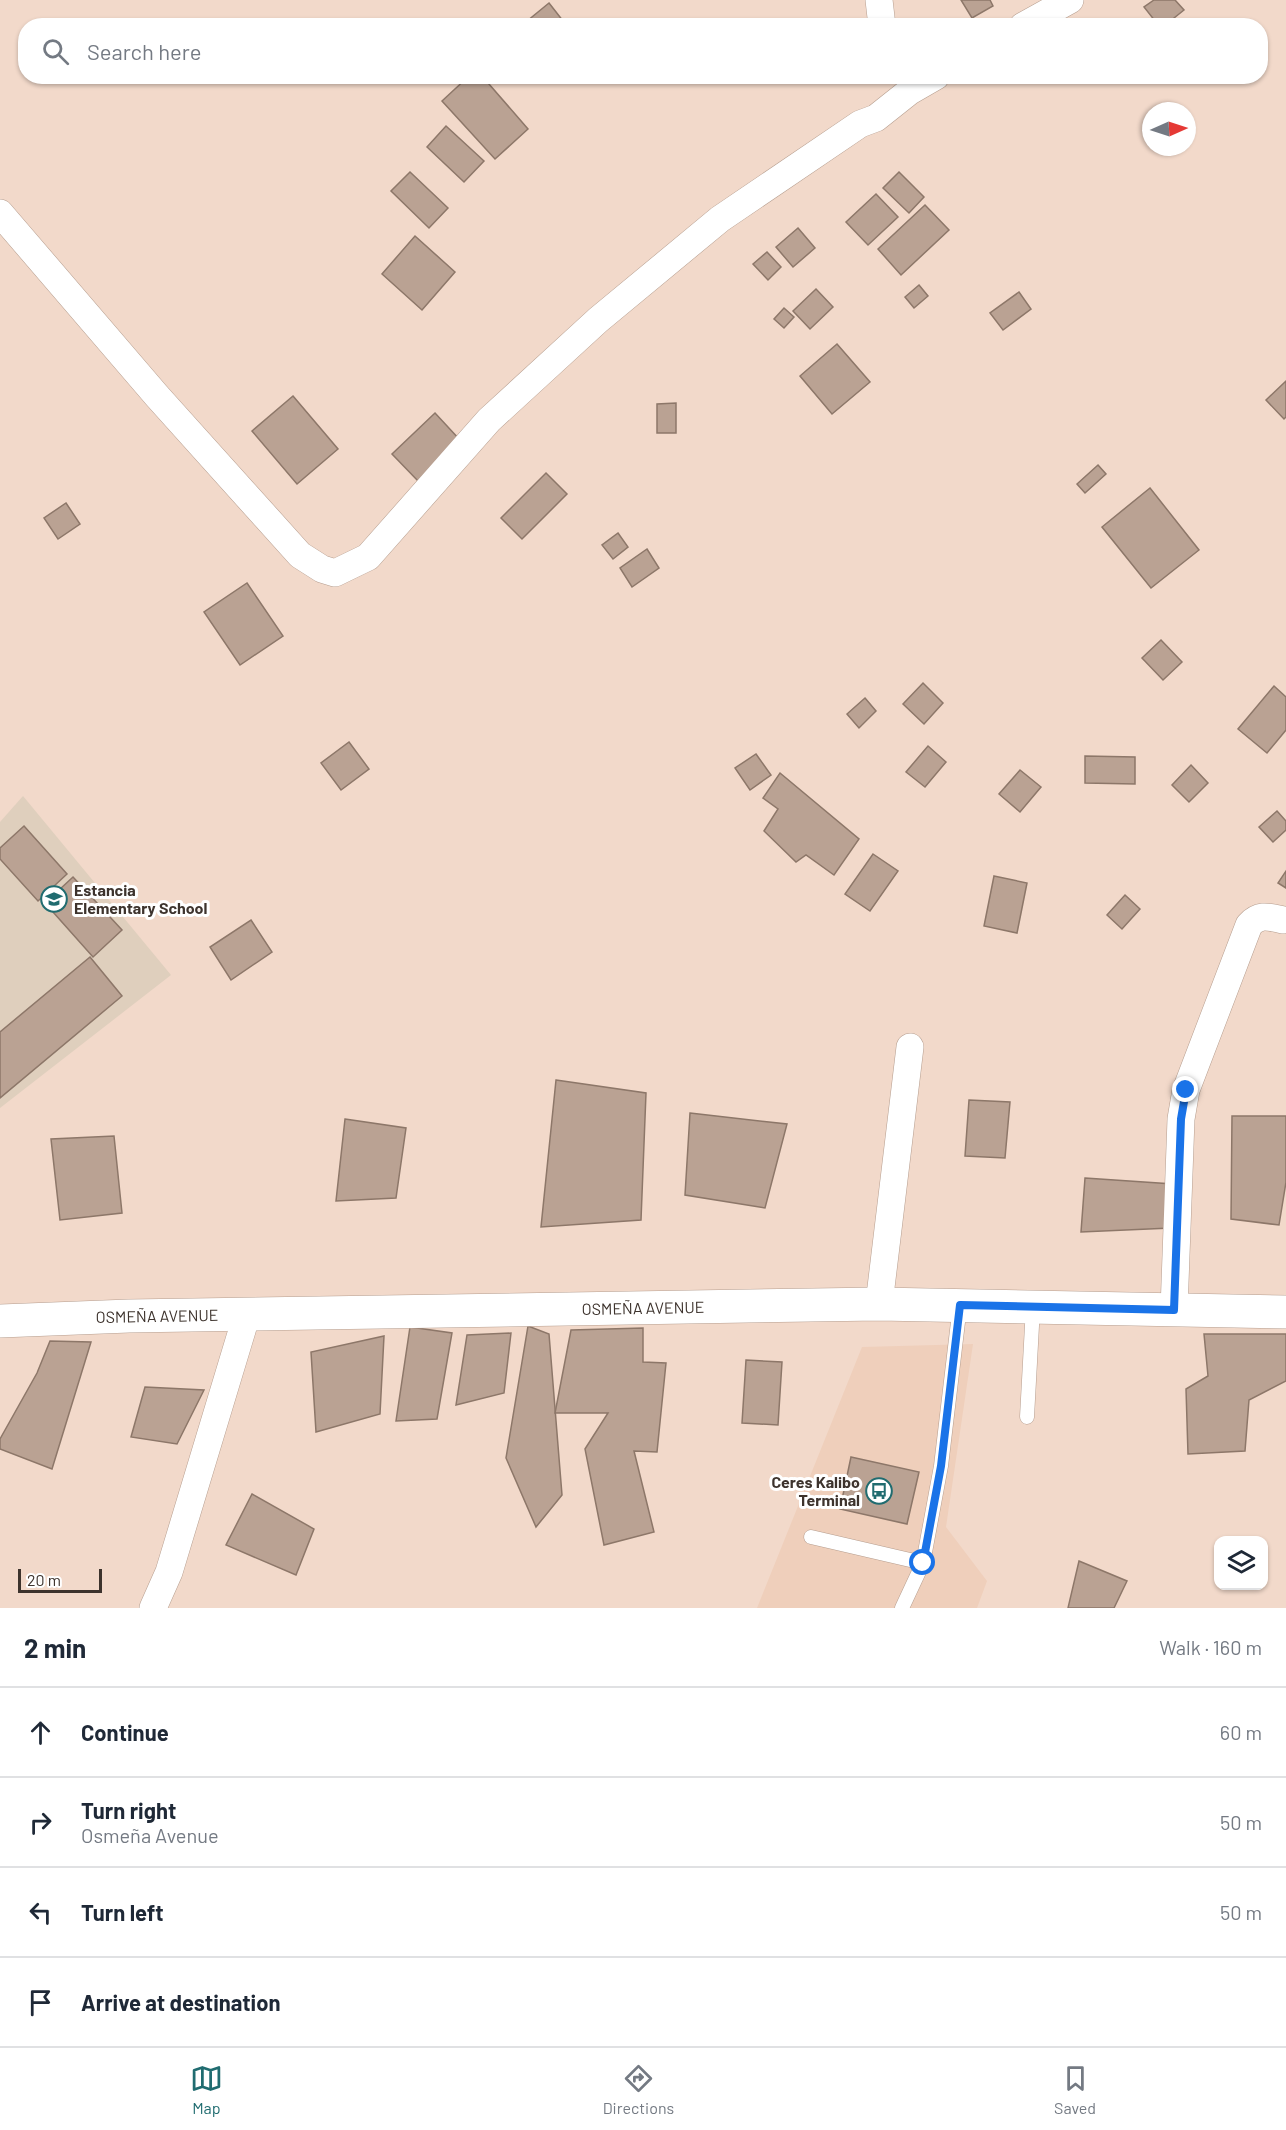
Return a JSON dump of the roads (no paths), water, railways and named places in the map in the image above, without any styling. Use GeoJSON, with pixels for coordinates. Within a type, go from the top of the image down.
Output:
{"type":"FeatureCollection","features":[{"type":"Feature","properties":{"kind":"main road","name":"OSMEÑA AVENUE"},"geometry":{"type":"LineString","coordinates":[[0,1321],[248,1314],[879,1304],[1286,1312]]}},
{"type":"Feature","properties":{"kind":"street"},"geometry":{"type":"LineString","coordinates":[[879,0],[881,18]]}},
{"type":"Feature","properties":{"kind":"street"},"geometry":{"type":"LineString","coordinates":[[1037,18],[1070,0]]}},
{"type":"Feature","properties":{"kind":"street"},"geometry":{"type":"LineString","coordinates":[[0,213],[158,396],[300,555],[322,569],[335,573],[368,557],[489,420],[607,313],[720,219],[860,124],[876,118],[905,84]]}},
{"type":"Feature","properties":{"kind":"street"},"geometry":{"type":"LineString","coordinates":[[1174,1310],[1181,1119],[1186,1090],[1249,925],[1255,918],[1265,915],[1283,921]]}},
{"type":"Feature","properties":{"kind":"street"},"geometry":{"type":"LineString","coordinates":[[879,1304],[910,1047]]}},
{"type":"Feature","properties":{"kind":"street"},"geometry":{"type":"LineString","coordinates":[[153,1608],[169,1572],[248,1314]]}},
{"type":"Feature","properties":{"kind":"lane"},"geometry":{"type":"LineString","coordinates":[[902,1608],[923,1563],[941,1466],[960,1305]]}},
{"type":"Feature","properties":{"kind":"lane"},"geometry":{"type":"LineString","coordinates":[[1026,1418],[1033,1306]]}},
{"type":"Feature","properties":{"kind":"lane"},"geometry":{"type":"LineString","coordinates":[[811,1537],[923,1563]]}},
{"type":"Feature","properties":{"kind":"place","name":"Estancia Elementary School"},"geometry":{"type":"Point","coordinates":[54,899]}},
{"type":"Feature","properties":{"kind":"place","name":"Ceres Kalibo Terminal"},"geometry":{"type":"Point","coordinates":[879,1491]}}]}
